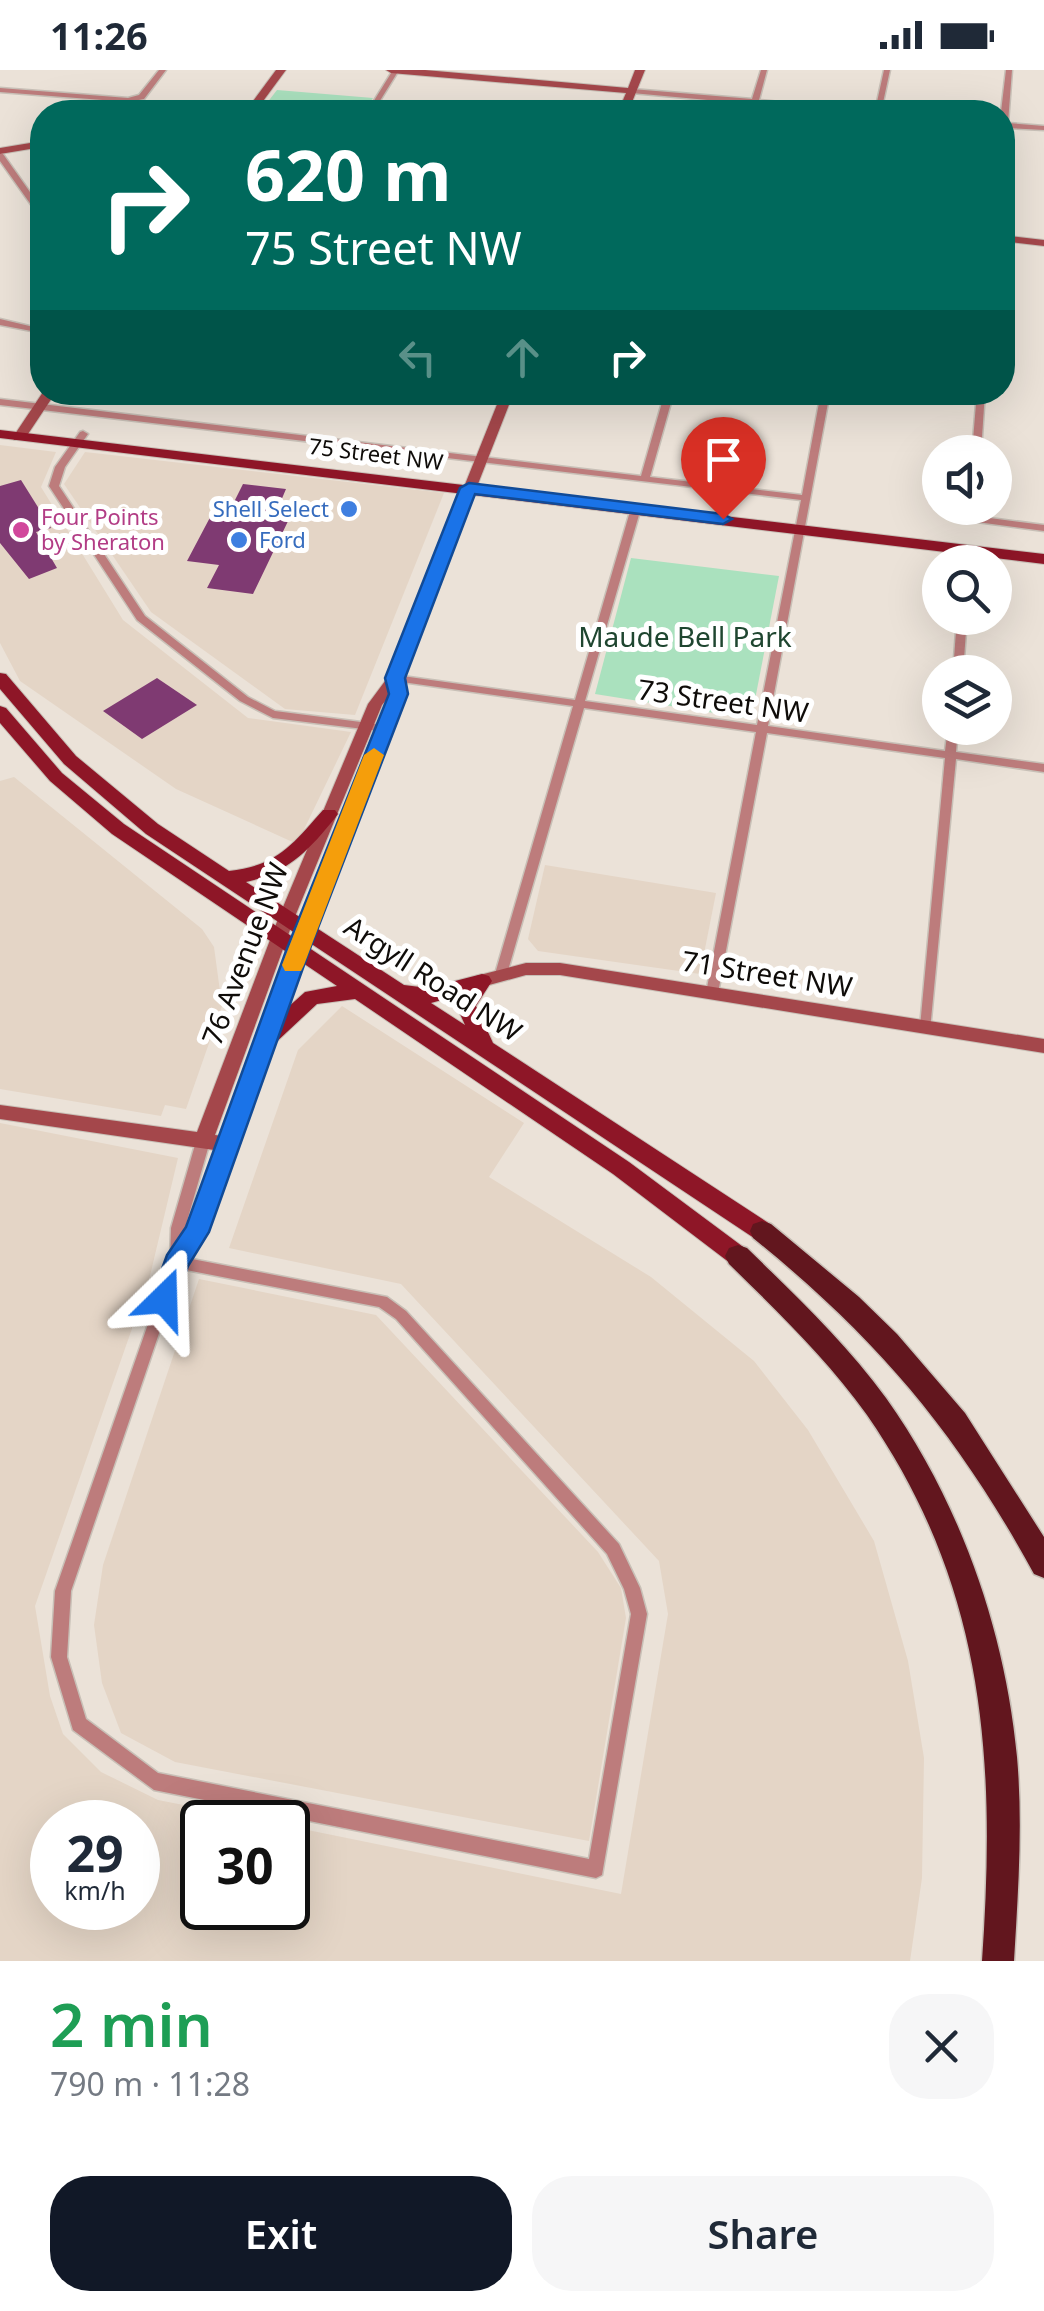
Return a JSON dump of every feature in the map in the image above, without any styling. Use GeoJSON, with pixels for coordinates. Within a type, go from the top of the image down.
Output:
{"type":"FeatureCollection","features":[{"type":"Feature","properties":{"kind":"highway"},"geometry":{"type":"LineString","coordinates":[[762,1231],[829,1282],[905,1358],[956,1419],[1004,1488],[1044,1564]]}},
{"type":"Feature","properties":{"kind":"highway"},"geometry":{"type":"LineString","coordinates":[[738,1256],[804,1316],[862,1384],[912,1463],[951,1542],[981,1620],[1004,1744],[1008,1810],[1007,1880],[998,1961]]}},
{"type":"Feature","properties":{"kind":"main road","name":"75 Street NW"},"geometry":{"type":"LineString","coordinates":[[0,424],[22,432]]}},
{"type":"Feature","properties":{"kind":"main road","name":"75 Street NW"},"geometry":{"type":"LineString","coordinates":[[0,434],[22,432],[471,483],[802,524],[922,547]]}},
{"type":"Feature","properties":{"kind":"main road","name":"75 Street NW"},"geometry":{"type":"LineString","coordinates":[[471,483],[636,508],[1044,548]]}},
{"type":"Feature","properties":{"kind":"main road","name":"75 Street NW"},"geometry":{"type":"LineString","coordinates":[[1012,558],[1044,559]]}},
{"type":"Feature","properties":{"kind":"main road","name":"Argyll Road NW"},"geometry":{"type":"LineString","coordinates":[[0,678],[44,734],[94,784],[224,878],[282,928]]}},
{"type":"Feature","properties":{"kind":"main road","name":"Argyll Road NW"},"geometry":{"type":"LineString","coordinates":[[0,712],[56,777],[101,816],[302,941],[394,991],[762,1231]]}},
{"type":"Feature","properties":{"kind":"main road"},"geometry":{"type":"LineString","coordinates":[[224,878],[275,870],[297,854],[329,814]]}},
{"type":"Feature","properties":{"kind":"main road","name":"Argyll Road NW"},"geometry":{"type":"LineString","coordinates":[[302,941],[358,991],[621,1168],[738,1256]]}},
{"type":"Feature","properties":{"kind":"main road"},"geometry":{"type":"LineString","coordinates":[[394,991],[428,996],[492,978]]}},
{"type":"Feature","properties":{"kind":"main road"},"geometry":{"type":"LineString","coordinates":[[487,1050],[466,1012],[468,1000],[492,978]]}},
{"type":"Feature","properties":{"kind":"main road"},"geometry":{"type":"LineString","coordinates":[[265,1040],[312,996],[358,991]]}},
{"type":"Feature","properties":{"kind":"street"},"geometry":{"type":"LineString","coordinates":[[0,90],[134,100],[163,70]]}},
{"type":"Feature","properties":{"kind":"street"},"geometry":{"type":"LineString","coordinates":[[259,100],[281,70]]}},
{"type":"Feature","properties":{"kind":"street"},"geometry":{"type":"LineString","coordinates":[[377,100],[393,70],[521,75],[733,100]]}},
{"type":"Feature","properties":{"kind":"street"},"geometry":{"type":"LineString","coordinates":[[628,100],[640,70]]}},
{"type":"Feature","properties":{"kind":"street"},"geometry":{"type":"LineString","coordinates":[[756,100],[764,70]]}},
{"type":"Feature","properties":{"kind":"street"},"geometry":{"type":"LineString","coordinates":[[878,100],[886,70]]}},
{"type":"Feature","properties":{"kind":"street"},"geometry":{"type":"LineString","coordinates":[[1006,100],[1009,70]]}},
{"type":"Feature","properties":{"kind":"street"},"geometry":{"type":"LineString","coordinates":[[1015,126],[1044,128]]}},
{"type":"Feature","properties":{"kind":"street"},"geometry":{"type":"LineString","coordinates":[[30,147],[0,154],[30,197]]}},
{"type":"Feature","properties":{"kind":"street"},"geometry":{"type":"LineString","coordinates":[[1015,239],[1044,242]]}},
{"type":"Feature","properties":{"kind":"street"},"geometry":{"type":"LineString","coordinates":[[0,322],[30,328]]}},
{"type":"Feature","properties":{"kind":"street","name":"75 Street NW"},"geometry":{"type":"LineString","coordinates":[[0,402],[806,498]]}},
{"type":"Feature","properties":{"kind":"street","name":"76 Avenue NW"},"geometry":{"type":"LineString","coordinates":[[176,1262],[382,1300],[401,1315],[622,1564],[640,1614],[596,1869],[154,1781],[79,1724],[59,1657],[63,1591],[176,1262],[178,1228],[204,1138],[282,928],[364,726],[380,692],[395,678],[503,405]]}},
{"type":"Feature","properties":{"kind":"street"},"geometry":{"type":"LineString","coordinates":[[645,478],[666,405]]}},
{"type":"Feature","properties":{"kind":"street"},"geometry":{"type":"LineString","coordinates":[[712,994],[824,405]]}},
{"type":"Feature","properties":{"kind":"street"},"geometry":{"type":"LineString","coordinates":[[977,435],[980,405]]}},
{"type":"Feature","properties":{"kind":"street"},"geometry":{"type":"LineString","coordinates":[[22,432],[40,407]]}},
{"type":"Feature","properties":{"kind":"street"},"geometry":{"type":"LineString","coordinates":[[79,439],[54,486],[141,618],[254,706],[274,714],[384,729]]}},
{"type":"Feature","properties":{"kind":"street"},"geometry":{"type":"LineString","coordinates":[[492,978],[580,704],[636,508]]}},
{"type":"Feature","properties":{"kind":"street"},"geometry":{"type":"LineString","coordinates":[[1012,521],[1044,528]]}},
{"type":"Feature","properties":{"kind":"street","name":"76 Avenue NW"},"geometry":{"type":"LineString","coordinates":[[176,1262],[197,1232],[265,1040],[398,694],[395,678]]}},
{"type":"Feature","properties":{"kind":"street","name":"73 Street NW"},"geometry":{"type":"LineString","coordinates":[[395,678],[1044,768]]}},
{"type":"Feature","properties":{"kind":"street"},"geometry":{"type":"LineString","coordinates":[[926,1027],[952,745]]}},
{"type":"Feature","properties":{"kind":"street","name":"71 Street NW"},"geometry":{"type":"LineString","coordinates":[[492,978],[552,968],[1044,1046]]}},
{"type":"Feature","properties":{"kind":"street"},"geometry":{"type":"LineString","coordinates":[[0,1112],[228,1144]]}},
{"type":"Feature","properties":{"kind":"shaded area"},"geometry":{"type":"Polygon","coordinates":[[[0,445],[56,452],[41,487],[123,620],[248,718],[351,732],[297,844],[176,789],[20,681],[0,643],[0,445]]]}},
{"type":"Feature","properties":{"kind":"shaded area"},"geometry":{"type":"Polygon","coordinates":[[[85,452],[444,493],[355,715],[285,709],[151,612],[64,484],[85,452]]]}},
{"type":"Feature","properties":{"kind":"shaded area"},"geometry":{"type":"Polygon","coordinates":[[[14,777],[202,929],[214,947],[222,1006],[186,1109],[165,1105],[161,1116],[0,1089],[0,781],[14,777]]]}},
{"type":"Feature","properties":{"kind":"shaded area"},"geometry":{"type":"Polygon","coordinates":[[[545,865],[716,893],[700,974],[538,951],[528,939],[545,865]]]}},
{"type":"Feature","properties":{"kind":"shaded area"},"geometry":{"type":"Polygon","coordinates":[[[342,1006],[524,1123],[489,1177],[651,1277],[754,1361],[808,1430],[874,1541],[908,1661],[924,1758],[922,1878],[910,1961],[0,1961],[0,1123],[178,1158],[149,1280],[35,1606],[50,1696],[63,1734],[101,1772],[158,1800],[30,1800],[30,1930],[160,1930],[160,1800],[180,1804],[180,1930],[310,1930],[310,1830],[621,1894],[668,1614],[659,1561],[401,1284],[229,1248],[298,1050],[342,1006]]]}},
{"type":"Feature","properties":{"kind":"shaded area"},"geometry":{"type":"Polygon","coordinates":[[[199,1279],[376,1315],[598,1552],[621,1588],[626,1618],[589,1841],[175,1762],[121,1733],[102,1683],[94,1625],[103,1565],[199,1279]]]}},
{"type":"Feature","properties":{"kind":"green space"},"geometry":{"type":"Polygon","coordinates":[[[277,90],[373,98],[372,100],[269,100],[277,90]]]}},
{"type":"Feature","properties":{"kind":"green space","name":"Maude Bell Park"},"geometry":{"type":"Polygon","coordinates":[[[631,558],[779,576],[752,715],[746,718],[595,694],[631,558]]]}},
{"type":"Feature","properties":{"kind":"building","name":"Four Points by Sheraton"},"geometry":{"type":"Polygon","coordinates":[[[21,480],[51,528],[36,532],[57,568],[29,579],[0,543],[0,486],[21,480]]]}},
{"type":"Feature","properties":{"kind":"building","name":"Ford"},"geometry":{"type":"Polygon","coordinates":[[[243,484],[286,489],[275,515],[290,517],[253,594],[207,588],[219,565],[187,561],[215,508],[230,510],[243,484]]]}},
{"type":"Feature","properties":{"kind":"building"},"geometry":{"type":"Polygon","coordinates":[[[157,678],[197,705],[142,739],[103,711],[157,678]]]}},
{"type":"Feature","properties":{"kind":"slow traffic"},"geometry":{"type":"LineString","coordinates":[[293,965],[374,755]]}},
{"type":"Feature","properties":{"kind":"place","name":"Shell Select"},"geometry":{"type":"Point","coordinates":[349,509]}},
{"type":"Feature","properties":{"kind":"place","name":"Four Points by Sheraton"},"geometry":{"type":"Point","coordinates":[21,530]}},
{"type":"Feature","properties":{"kind":"place","name":"Ford"},"geometry":{"type":"Point","coordinates":[239,540]}},
{"type":"Feature","properties":{"kind":"route"},"geometry":{"type":"LineString","coordinates":[[164,1299],[176,1262],[197,1232],[298,951],[398,694],[395,678],[469,488],[723,519]]}}]}
